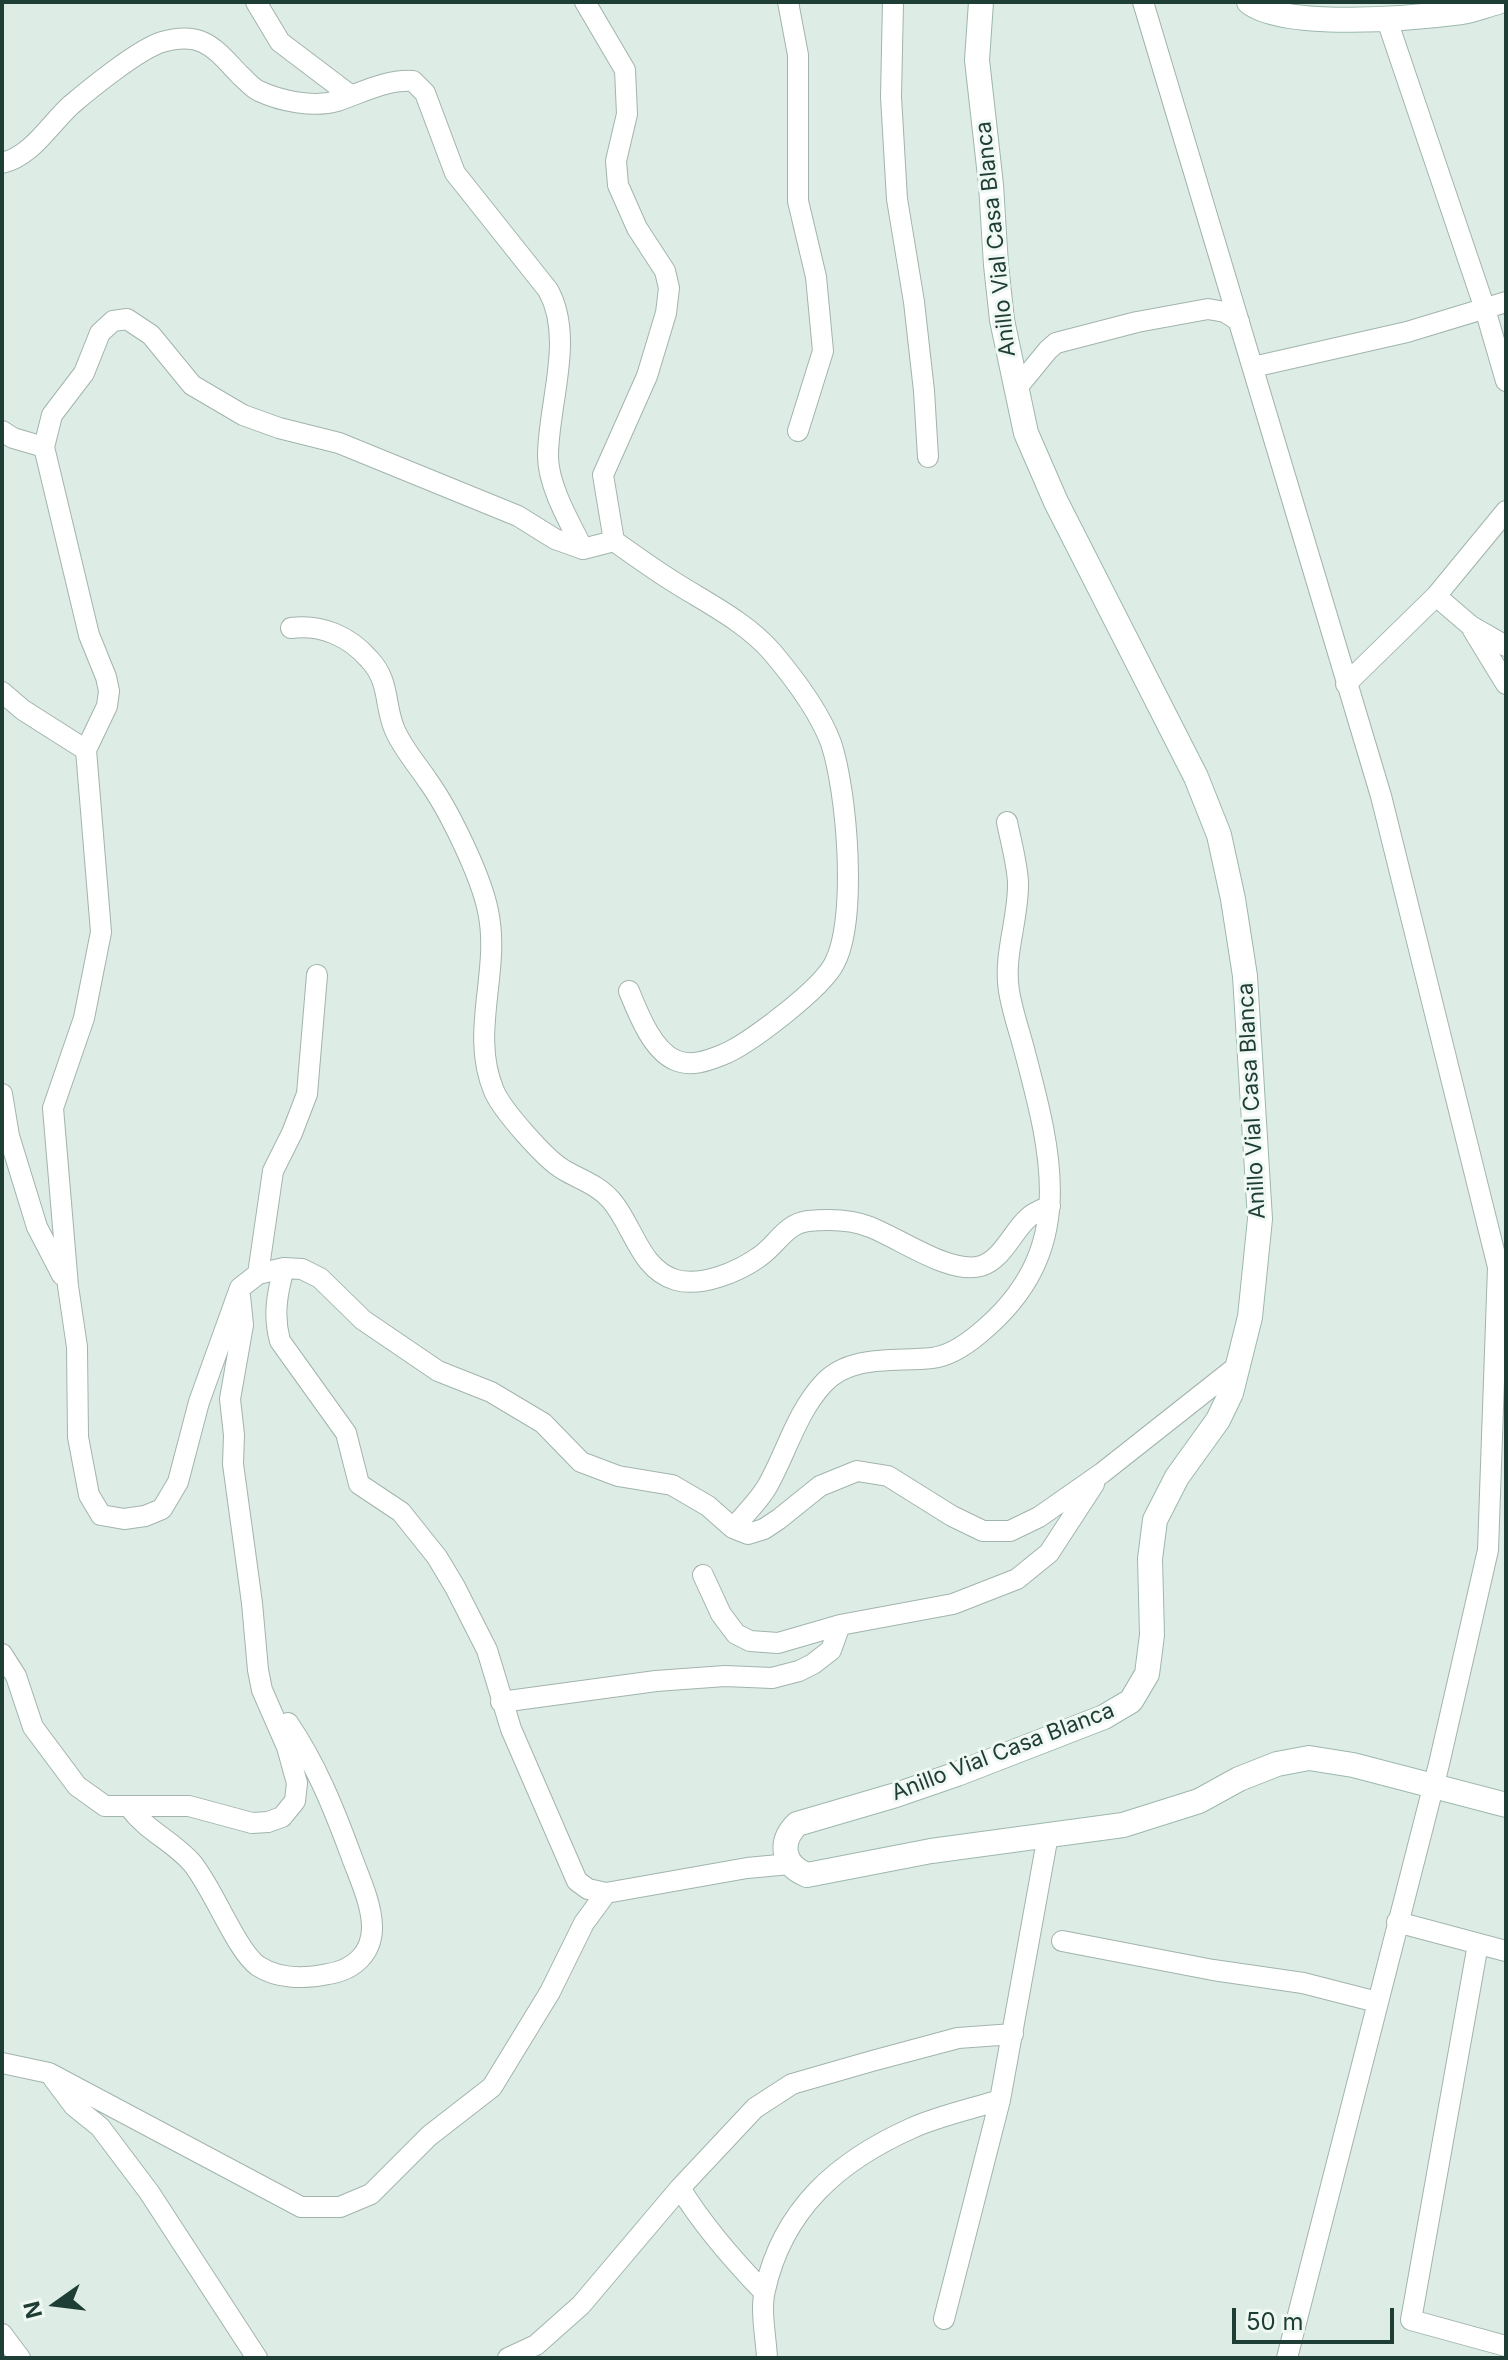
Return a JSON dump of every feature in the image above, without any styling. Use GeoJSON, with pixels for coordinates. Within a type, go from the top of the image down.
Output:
{"type":"FeatureCollection","features":[{"type":"Feature","properties":{"kind":"main road","name":"Anillo Vial Casa Blanca"},"geometry":{"type":"LineString","coordinates":[[790,1864],[785,1856],[785,1843],[789,1832],[797,1824],[957,1774],[1104,1717],[1131,1701],[1147,1674],[1150,1559],[1155,1520],[1177,1477],[1218,1420],[1231,1393],[1250,1317],[1260,1219],[1245,976],[1219,835],[1196,777],[1056,502],[1026,433],[1002,320],[978,73],[981,2]]}},
{"type":"Feature","properties":{"kind":"main road"},"geometry":{"type":"LineString","coordinates":[[1249,2],[1260,10],[1321,20],[1465,12],[1498,2]]}},
{"type":"Feature","properties":{"kind":"main road"},"geometry":{"type":"LineString","coordinates":[[790,1864],[807,1875],[822,1874],[931,1851],[1123,1825],[1199,1801],[1264,1769],[1309,1758],[1353,1765],[1506,1805]]}},
{"type":"Feature","properties":{"kind":"street"},"geometry":{"type":"LineString","coordinates":[[256,2],[280,42],[350,95]]}},
{"type":"Feature","properties":{"kind":"street"},"geometry":{"type":"LineString","coordinates":[[585,2],[625,70],[627,114],[616,161],[618,185],[637,228],[665,271],[669,288],[666,313],[647,376],[603,475],[614,541],[672,581],[719,608],[770,650],[813,709],[831,744],[841,791],[846,840],[843,937],[834,965],[807,994],[753,1037],[725,1054],[706,1061],[693,1064],[674,1060],[646,1031],[629,991]]}},
{"type":"Feature","properties":{"kind":"street"},"geometry":{"type":"LineString","coordinates":[[788,2],[798,55],[798,201],[816,277],[823,351],[798,431]]}},
{"type":"Feature","properties":{"kind":"street"},"geometry":{"type":"LineString","coordinates":[[893,2],[891,97],[897,199],[916,317],[928,457]]}},
{"type":"Feature","properties":{"kind":"street"},"geometry":{"type":"LineString","coordinates":[[1143,2],[1381,796],[1502,1266],[1497,1552],[1431,1787],[1287,2358]]}},
{"type":"Feature","properties":{"kind":"street"},"geometry":{"type":"LineString","coordinates":[[1386,17],[1485,309],[1506,381]]}},
{"type":"Feature","properties":{"kind":"street"},"geometry":{"type":"LineString","coordinates":[[2,163],[24,153],[72,104],[134,58],[161,43],[183,39],[207,42],[258,91],[311,104],[336,102],[404,80],[413,81],[425,93],[455,173],[556,304],[560,319],[557,380],[548,459],[558,498],[583,549]]}},
{"type":"Feature","properties":{"kind":"street"},"geometry":{"type":"LineString","coordinates":[[1253,367],[1407,332],[1506,302]]}},
{"type":"Feature","properties":{"kind":"street"},"geometry":{"type":"LineString","coordinates":[[1016,389],[1056,343],[1137,322],[1208,309],[1225,312],[1239,321]]}},
{"type":"Feature","properties":{"kind":"street"},"geometry":{"type":"LineString","coordinates":[[614,541],[583,549],[555,539],[518,516],[339,443],[243,415],[192,385],[151,335],[127,319],[113,321],[100,333],[84,373],[52,415],[44,447],[89,635],[109,691],[107,706],[86,750],[101,932],[84,1018],[53,1108],[68,1286],[77,1347],[78,1437],[89,1495],[101,1515],[124,1519],[145,1516],[162,1509],[178,1482],[199,1402],[240,1288],[258,1274],[284,1268],[302,1269],[320,1278],[363,1320],[438,1371],[491,1392],[543,1423],[581,1462],[618,1476],[672,1485],[708,1506],[733,1528],[748,1534],[764,1529],[820,1486],[857,1471],[888,1476],[952,1516],[983,1531],[1010,1531],[1039,1517],[1102,1473],[1240,1364]]}},
{"type":"Feature","properties":{"kind":"street"},"geometry":{"type":"LineString","coordinates":[[2,431],[13,438],[44,447]]}},
{"type":"Feature","properties":{"kind":"street"},"geometry":{"type":"LineString","coordinates":[[1346,684],[1436,596],[1506,511]]}},
{"type":"Feature","properties":{"kind":"street"},"geometry":{"type":"LineString","coordinates":[[1436,596],[1471,626],[1506,646]]}},
{"type":"Feature","properties":{"kind":"street"},"geometry":{"type":"LineString","coordinates":[[1471,626],[1506,684]]}},
{"type":"Feature","properties":{"kind":"street"},"geometry":{"type":"LineString","coordinates":[[291,628],[315,627],[336,634],[368,657],[379,671],[386,689],[393,727],[444,805],[479,882],[489,912],[492,975],[483,1046],[495,1093],[549,1160],[564,1171],[581,1177],[609,1198],[627,1222],[641,1253],[651,1264],[673,1280],[687,1282],[720,1277],[760,1257],[795,1224],[830,1220],[860,1224],[930,1256],[962,1267],[975,1267],[986,1264],[998,1254],[1029,1217],[1050,1206]]}},
{"type":"Feature","properties":{"kind":"street"},"geometry":{"type":"LineString","coordinates":[[2,692],[23,710],[86,750]]}},
{"type":"Feature","properties":{"kind":"street"},"geometry":{"type":"LineString","coordinates":[[733,1528],[766,1489],[799,1420],[824,1382],[844,1369],[864,1362],[935,1358],[963,1346],[1007,1307],[1028,1280],[1045,1242],[1050,1206],[1048,1161],[1039,1105],[1008,990],[1018,882],[1007,822]]}},
{"type":"Feature","properties":{"kind":"street"},"geometry":{"type":"LineString","coordinates":[[258,1274],[273,1171],[307,1094],[317,975]]}},
{"type":"Feature","properties":{"kind":"street"},"geometry":{"type":"LineString","coordinates":[[2,1094],[9,1136],[37,1227],[68,1286]]}},
{"type":"Feature","properties":{"kind":"street"},"geometry":{"type":"LineString","coordinates":[[284,1268],[275,1302],[280,1341],[346,1433],[359,1484],[401,1512],[437,1557],[487,1650],[501,1702],[577,1881],[588,1889],[606,1893],[747,1868],[790,1864]]}},
{"type":"Feature","properties":{"kind":"street"},"geometry":{"type":"LineString","coordinates":[[2,1654],[16,1676],[33,1727],[77,1786],[105,1806],[189,1806],[252,1823],[282,1817],[295,1801],[297,1783],[287,1747],[262,1690],[258,1670],[233,1464],[230,1399],[243,1325],[240,1288]]}},
{"type":"Feature","properties":{"kind":"street"},"geometry":{"type":"LineString","coordinates":[[703,1575],[721,1614],[736,1634],[750,1641],[778,1643],[840,1625],[953,1604],[1017,1579],[1049,1553],[1102,1473]]}},
{"type":"Feature","properties":{"kind":"street"},"geometry":{"type":"LineString","coordinates":[[501,1702],[656,1681],[725,1676],[772,1678],[799,1671],[831,1650],[840,1625]]}},
{"type":"Feature","properties":{"kind":"street"},"geometry":{"type":"LineString","coordinates":[[129,1807],[141,1823],[193,1864],[255,1964],[274,1975],[297,1977],[328,1975],[351,1968],[364,1955],[372,1927],[363,1886],[328,1795],[291,1727],[271,1707]]}},
{"type":"Feature","properties":{"kind":"street"},"geometry":{"type":"LineString","coordinates":[[944,2319],[1000,2100],[1048,1835]]}},
{"type":"Feature","properties":{"kind":"street"},"geometry":{"type":"LineString","coordinates":[[2,2063],[49,2073],[301,2207],[340,2207],[371,2194],[429,2136],[492,2087],[550,1992],[584,1923],[606,1893]]}},
{"type":"Feature","properties":{"kind":"street"},"geometry":{"type":"LineString","coordinates":[[1397,1922],[1506,1951]]}},
{"type":"Feature","properties":{"kind":"street"},"geometry":{"type":"LineString","coordinates":[[1062,1941],[1224,1972],[1303,1983],[1377,2002]]}},
{"type":"Feature","properties":{"kind":"street"},"geometry":{"type":"LineString","coordinates":[[1478,1944],[1411,2320],[1506,2346]]}},
{"type":"Feature","properties":{"kind":"street"},"geometry":{"type":"LineString","coordinates":[[508,2358],[536,2345],[581,2305],[680,2188],[755,2108],[792,2084],[958,2038],[1013,2034]]}},
{"type":"Feature","properties":{"kind":"street"},"geometry":{"type":"LineString","coordinates":[[49,2073],[74,2106],[100,2127],[149,2192],[257,2358]]}},
{"type":"Feature","properties":{"kind":"street"},"geometry":{"type":"LineString","coordinates":[[767,2358],[764,2292],[783,2240],[801,2207],[850,2161],[913,2127],[1000,2100]]}},
{"type":"Feature","properties":{"kind":"street"},"geometry":{"type":"LineString","coordinates":[[680,2188],[733,2260],[764,2292]]}},
{"type":"Feature","properties":{"kind":"street"},"geometry":{"type":"LineString","coordinates":[[2,2334],[20,2358]]}}]}
